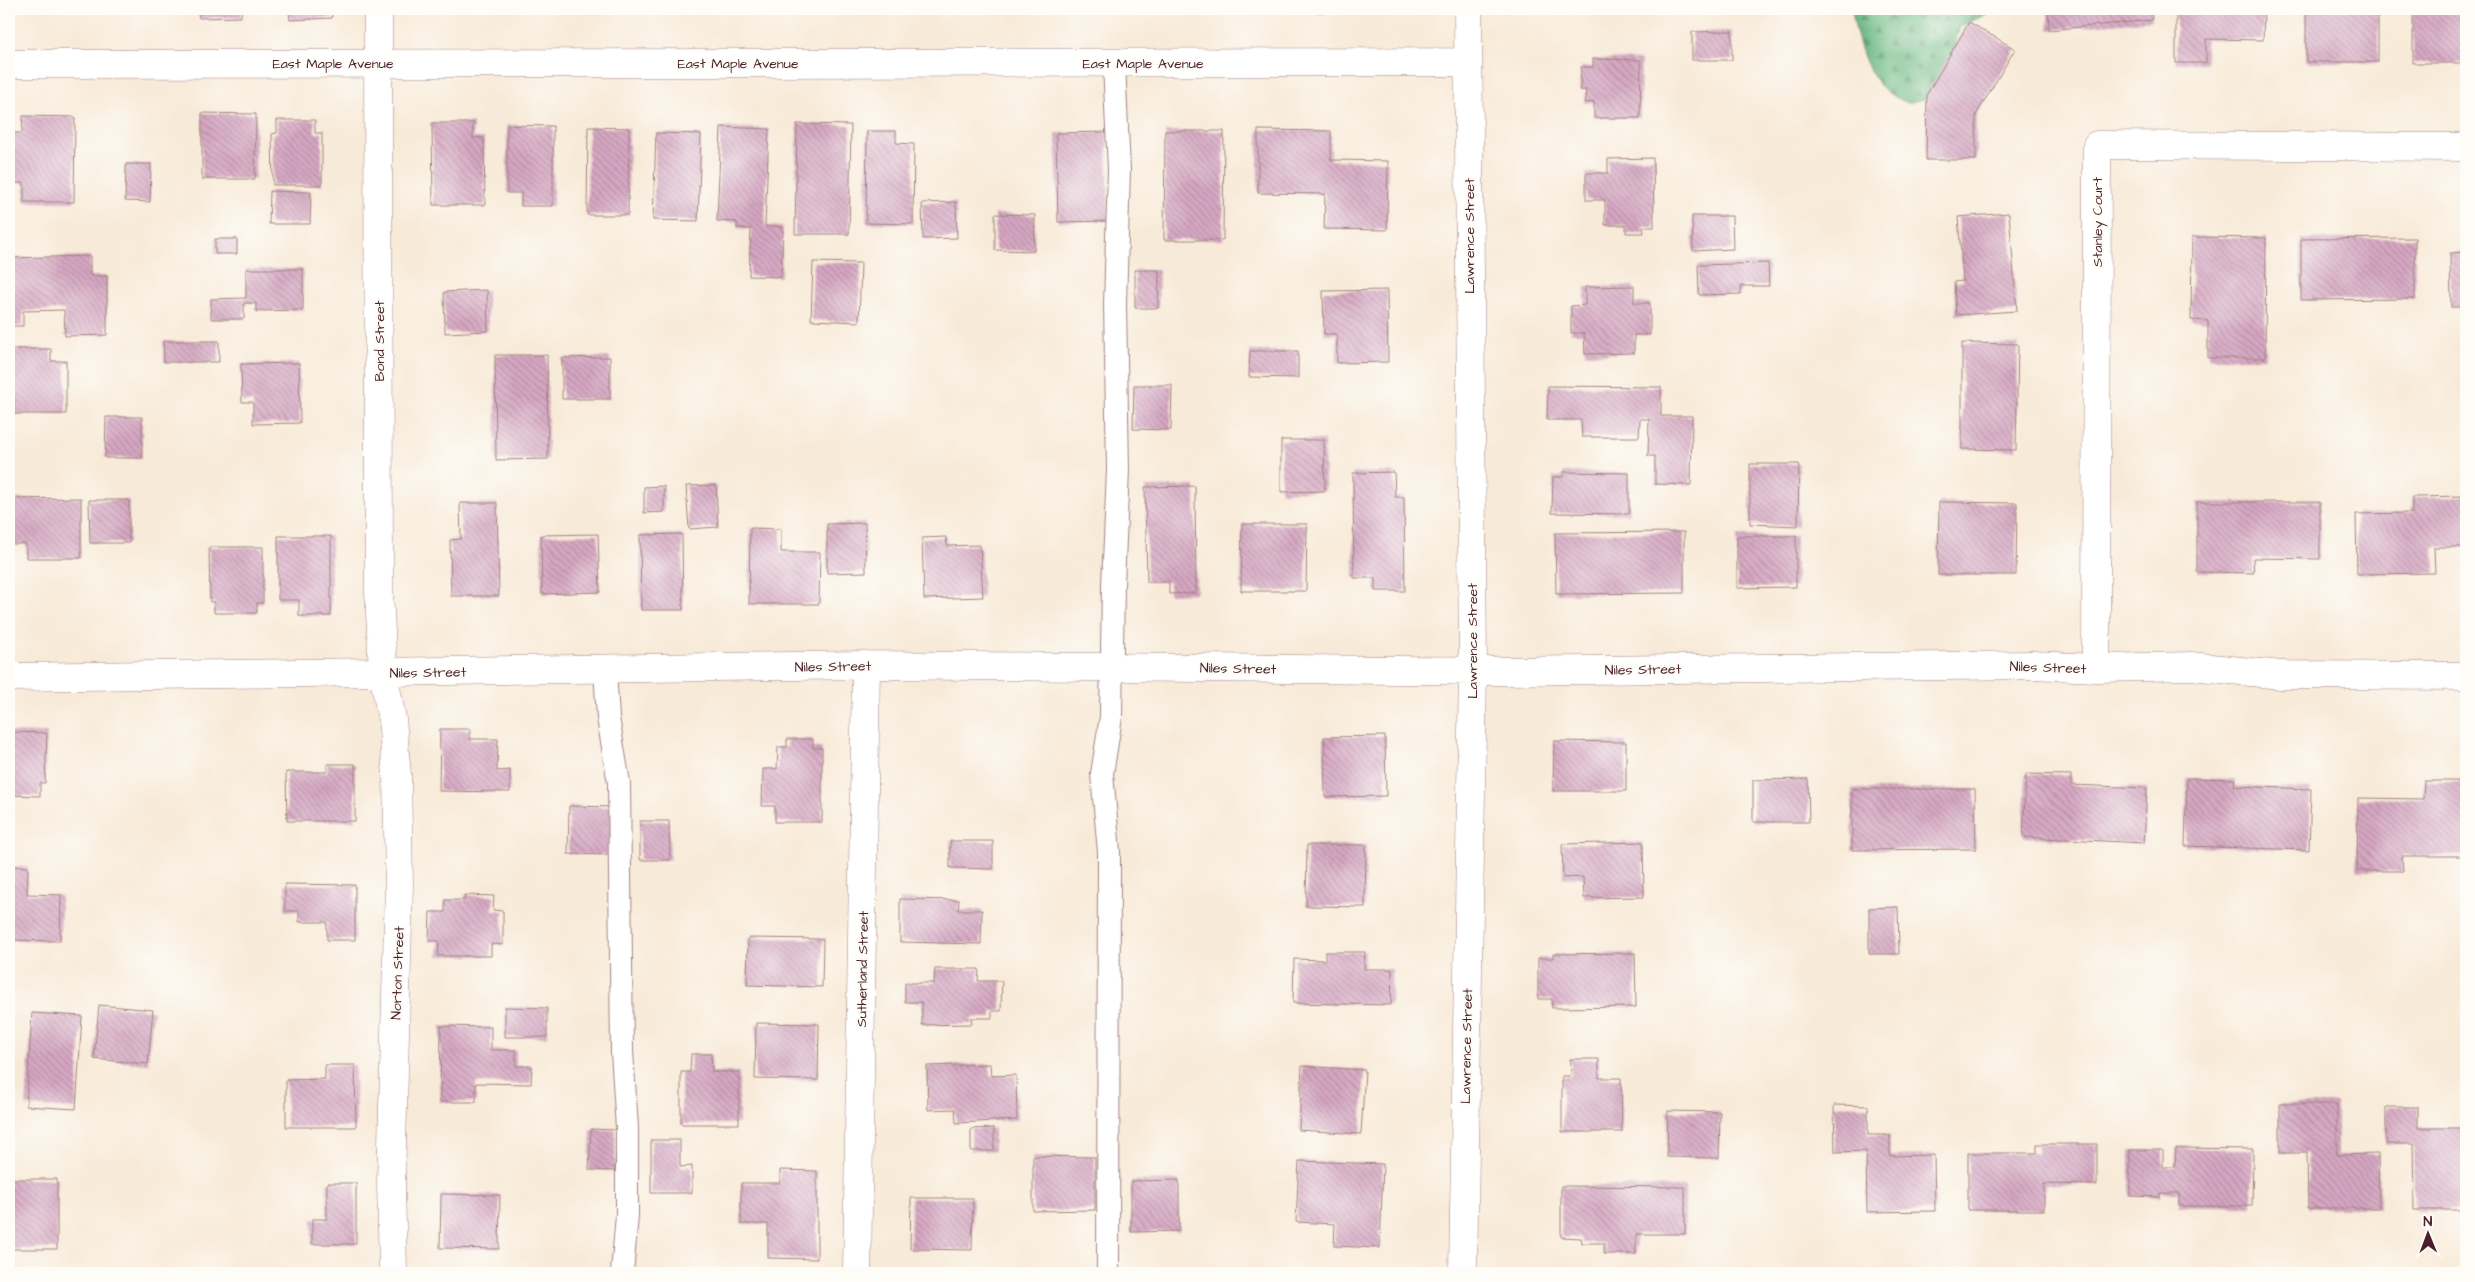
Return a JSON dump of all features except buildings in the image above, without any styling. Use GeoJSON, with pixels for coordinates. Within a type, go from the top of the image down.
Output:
{"type":"FeatureCollection","features":[{"type":"Feature","properties":{"kind":"street","name":"Bond Street"},"geometry":{"type":"LineString","coordinates":[[378,9],[378,592],[383,673]]}},
{"type":"Feature","properties":{"kind":"street","name":"Lawrence Street"},"geometry":{"type":"LineString","coordinates":[[1463,1273],[1473,671],[1468,9]]}},
{"type":"Feature","properties":{"kind":"street","name":"East Maple Avenue"},"geometry":{"type":"LineString","coordinates":[[9,64],[1114,64],[1468,62]]}},
{"type":"Feature","properties":{"kind":"street","name":"Stanley Court"},"geometry":{"type":"LineString","coordinates":[[2096,668],[2097,145],[2466,147]]}},
{"type":"Feature","properties":{"kind":"street","name":"Niles Street"},"geometry":{"type":"LineString","coordinates":[[9,677],[866,665],[1473,671],[1986,665],[2096,668],[2191,666],[2281,675],[2466,676]]}},
{"type":"Feature","properties":{"kind":"street","name":"Sutherland Street"},"geometry":{"type":"LineString","coordinates":[[857,1273],[866,665]]}},
{"type":"Feature","properties":{"kind":"street","name":"Norton Street"},"geometry":{"type":"LineString","coordinates":[[383,673],[392,719],[397,775],[399,876],[391,1182],[393,1273]]}},
{"type":"Feature","properties":{"kind":"lane"},"geometry":{"type":"LineString","coordinates":[[1108,1273],[1109,852],[1102,774],[1111,717],[1118,470],[1115,304],[1118,170],[1114,64]]}},
{"type":"Feature","properties":{"kind":"lane"},"geometry":{"type":"LineString","coordinates":[[605,669],[608,718],[619,783],[622,1052],[627,1128],[627,1215],[622,1273]]}},
{"type":"Feature","properties":{"kind":"green space"},"geometry":{"type":"Polygon","coordinates":[[[1852,9],[1997,9],[1960,27],[1940,94],[1908,103],[1890,94],[1882,87],[1868,67],[1859,44],[1852,9]]]}}]}
